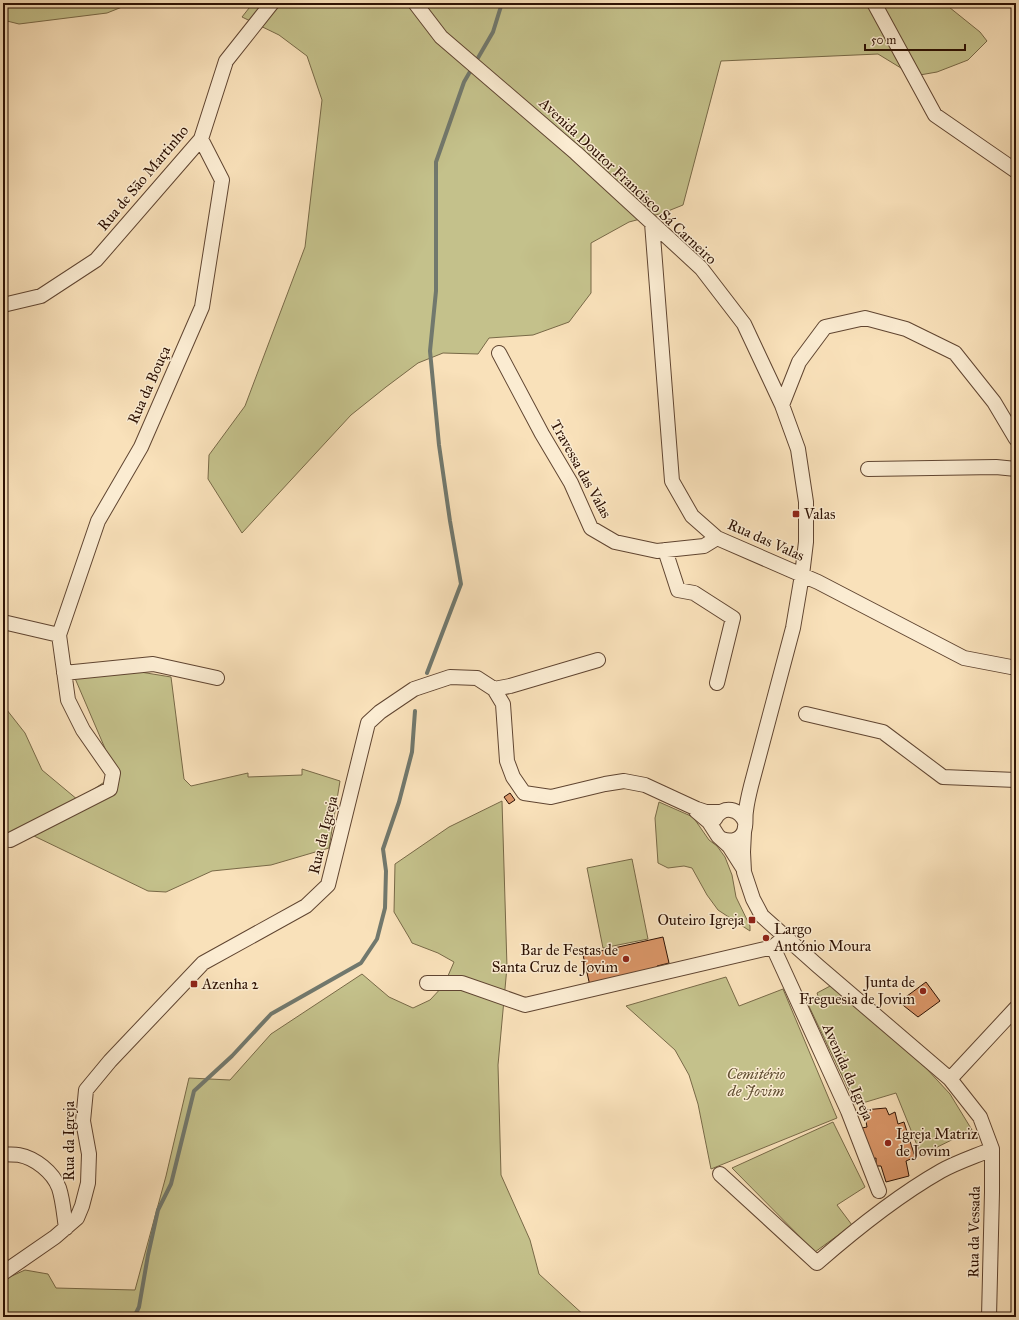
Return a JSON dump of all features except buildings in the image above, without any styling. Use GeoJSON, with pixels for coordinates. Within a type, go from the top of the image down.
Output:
{"type":"FeatureCollection","features":[{"type":"Feature","properties":{"kind":"street","name":"Rua de São Martinho"},"geometry":{"type":"LineString","coordinates":[[3,305],[41,296],[96,260],[201,139],[226,61],[272,3]]}},
{"type":"Feature","properties":{"kind":"street","name":"Avenida Doutor Francisco Sá Carneiro"},"geometry":{"type":"LineString","coordinates":[[415,3],[441,37],[576,153],[701,268],[744,324],[782,405],[798,449],[806,502],[806,542],[793,628],[751,786],[746,812],[743,852],[744,872]]}},
{"type":"Feature","properties":{"kind":"street"},"geometry":{"type":"LineString","coordinates":[[874,3],[935,115],[1016,171]]}},
{"type":"Feature","properties":{"kind":"street","name":"Rua da Bouça"},"geometry":{"type":"LineString","coordinates":[[59,635],[98,521],[141,447],[202,307],[222,180],[201,139]]}},
{"type":"Feature","properties":{"kind":"street","name":"Rua das Valas"},"geometry":{"type":"LineString","coordinates":[[652,223],[672,481],[692,516],[717,538],[818,582],[964,658],[1011,667],[1016,666]]}},
{"type":"Feature","properties":{"kind":"street"},"geometry":{"type":"LineString","coordinates":[[782,405],[799,362],[825,327],[865,318],[906,329],[955,354],[994,402],[1016,439]]}},
{"type":"Feature","properties":{"kind":"street","name":"Travessa das Valas"},"geometry":{"type":"LineString","coordinates":[[499,353],[542,434],[571,483],[591,528],[614,542],[657,551],[704,546],[717,538]]}},
{"type":"Feature","properties":{"kind":"street"},"geometry":{"type":"LineString","coordinates":[[868,469],[996,467],[1016,469]]}},
{"type":"Feature","properties":{"kind":"street"},"geometry":{"type":"LineString","coordinates":[[665,550],[678,590],[694,593],[733,618],[717,682]]}},
{"type":"Feature","properties":{"kind":"street"},"geometry":{"type":"LineString","coordinates":[[3,622],[59,635],[68,700],[83,730],[113,773],[110,789],[10,840]]}},
{"type":"Feature","properties":{"kind":"street"},"geometry":{"type":"LineString","coordinates":[[494,689],[510,686],[598,660]]}},
{"type":"Feature","properties":{"kind":"street"},"geometry":{"type":"LineString","coordinates":[[64,673],[153,664],[217,678]]}},
{"type":"Feature","properties":{"kind":"street","name":"Rua da Igreja"},"geometry":{"type":"LineString","coordinates":[[3,1273],[55,1237],[77,1218],[88,1183],[89,1154],[83,1121],[86,1090],[110,1061],[203,964],[306,906],[328,885],[368,723],[380,712],[414,689],[450,677],[477,678],[494,689],[503,704],[507,761],[513,777],[524,793],[551,797],[624,781],[645,785],[687,805],[706,812],[726,811]]}},
{"type":"Feature","properties":{"kind":"street"},"geometry":{"type":"LineString","coordinates":[[806,714],[882,732],[943,777],[1016,780]]}},
{"type":"Feature","properties":{"kind":"street","name":"Avenida Doutor Francisco Sá Carneiro"},"geometry":{"type":"LineString","coordinates":[[726,811],[740,806],[744,802],[751,786]]}},
{"type":"Feature","properties":{"kind":"street","name":"Rua da Igreja"},"geometry":{"type":"LineString","coordinates":[[687,805],[709,822],[733,852],[744,872]]}},
{"type":"Feature","properties":{"kind":"street"},"geometry":{"type":"LineString","coordinates":[[726,811],[740,814],[745,827],[737,840],[727,841],[718,835],[715,820],[717,816],[726,811]]}},
{"type":"Feature","properties":{"kind":"street"},"geometry":{"type":"LineString","coordinates":[[720,1174],[817,1263],[851,1234],[912,1190],[942,1171],[992,1149],[980,1117],[950,1079],[762,916],[747,884],[744,872]]}},
{"type":"Feature","properties":{"kind":"street"},"geometry":{"type":"LineString","coordinates":[[427,983],[462,983],[525,1005],[772,947],[785,937]]}},
{"type":"Feature","properties":{"kind":"street","name":"Avenida da Igreja"},"geometry":{"type":"LineString","coordinates":[[772,947],[848,1111],[879,1191]]}},
{"type":"Feature","properties":{"kind":"street"},"geometry":{"type":"LineString","coordinates":[[950,1079],[1016,1008]]}},
{"type":"Feature","properties":{"kind":"street","name":"Rua da Vessada"},"geometry":{"type":"LineString","coordinates":[[989,1317],[992,1149]]}},
{"type":"Feature","properties":{"kind":"street"},"geometry":{"type":"LineString","coordinates":[[3,1154],[20,1155],[30,1159],[40,1164],[49,1173],[59,1188],[66,1228]]}},
{"type":"Feature","properties":{"kind":"green space"},"geometry":{"type":"Polygon","coordinates":[[[3,3],[132,3],[107,13],[19,24],[3,20],[3,3]]]}},
{"type":"Feature","properties":{"kind":"green space"},"geometry":{"type":"Polygon","coordinates":[[[253,3],[944,3],[980,32],[987,41],[968,60],[937,72],[914,76],[878,54],[721,61],[683,205],[663,213],[629,222],[591,243],[591,293],[569,322],[533,335],[489,338],[478,354],[443,353],[418,363],[351,415],[242,533],[208,479],[209,455],[245,406],[305,247],[322,100],[307,56],[279,35],[242,17],[253,3]]]}},
{"type":"Feature","properties":{"kind":"green space"},"geometry":{"type":"Polygon","coordinates":[[[122,669],[171,677],[184,779],[191,786],[248,773],[248,777],[302,775],[302,769],[340,781],[329,848],[271,865],[212,871],[166,892],[148,891],[34,836],[3,834],[3,705],[25,733],[42,770],[78,800],[116,774],[74,676],[122,669]]]}},
{"type":"Feature","properties":{"kind":"green space"},"geometry":{"type":"Polygon","coordinates":[[[502,801],[507,967],[498,1065],[501,1175],[530,1240],[539,1274],[586,1317],[3,1317],[3,1280],[25,1270],[48,1274],[56,1288],[135,1290],[166,1176],[189,1078],[230,1080],[271,1034],[362,974],[389,997],[413,1008],[430,1000],[444,985],[454,962],[438,953],[412,943],[394,912],[395,864],[449,827],[502,801]]]}},
{"type":"Feature","properties":{"kind":"green space"},"geometry":{"type":"Polygon","coordinates":[[[659,802],[693,817],[709,840],[717,846],[725,857],[732,875],[736,897],[750,926],[750,931],[718,910],[707,895],[692,868],[684,866],[668,868],[658,863],[655,818],[659,802]]]}},
{"type":"Feature","properties":{"kind":"green space"},"geometry":{"type":"Polygon","coordinates":[[[632,859],[648,939],[603,948],[587,868],[632,859]]]}},
{"type":"Feature","properties":{"kind":"green space","name":"Cemitério de Jovim"},"geometry":{"type":"Polygon","coordinates":[[[726,977],[739,1006],[783,989],[837,1118],[711,1169],[698,1104],[689,1075],[675,1050],[626,1006],[726,977]]]}},
{"type":"Feature","properties":{"kind":"green space"},"geometry":{"type":"Polygon","coordinates":[[[832,985],[926,1068],[950,1094],[972,1130],[921,1155],[896,1093],[856,1105],[807,1002],[818,996],[817,993],[832,985]]]}},
{"type":"Feature","properties":{"kind":"green space"},"geometry":{"type":"Polygon","coordinates":[[[833,1122],[865,1187],[837,1205],[852,1225],[815,1252],[732,1168],[833,1122]]]}},
{"type":"Feature","properties":{"kind":"waterway"},"geometry":{"type":"LineString","coordinates":[[427,673],[461,584],[439,445],[430,351],[436,291],[436,162],[464,82],[493,32],[502,3]]}},
{"type":"Feature","properties":{"kind":"waterway"},"geometry":{"type":"LineString","coordinates":[[134,1317],[139,1307],[158,1210],[171,1184],[194,1091],[232,1056],[271,1014],[361,963],[377,939],[385,908],[386,871],[383,849],[399,802],[412,752],[415,711]]}},
{"type":"Feature","properties":{"kind":"place","name":"Valas"},"geometry":{"type":"Point","coordinates":[796,514]}},
{"type":"Feature","properties":{"kind":"place","name":"Outeiro Igreja"},"geometry":{"type":"Point","coordinates":[752,920]}},
{"type":"Feature","properties":{"kind":"place","name":"Largo António Moura"},"geometry":{"type":"Point","coordinates":[766,938]}},
{"type":"Feature","properties":{"kind":"place","name":"Bar de Festas de Santa Cruz de Jovim"},"geometry":{"type":"Point","coordinates":[626,959]}},
{"type":"Feature","properties":{"kind":"place","name":"Azenha 2"},"geometry":{"type":"Point","coordinates":[194,984]}},
{"type":"Feature","properties":{"kind":"place","name":"Junta de Freguesia de Jovim"},"geometry":{"type":"Point","coordinates":[923,991]}},
{"type":"Feature","properties":{"kind":"place","name":"Igreja Matriz de Jovim"},"geometry":{"type":"Point","coordinates":[888,1143]}}]}
